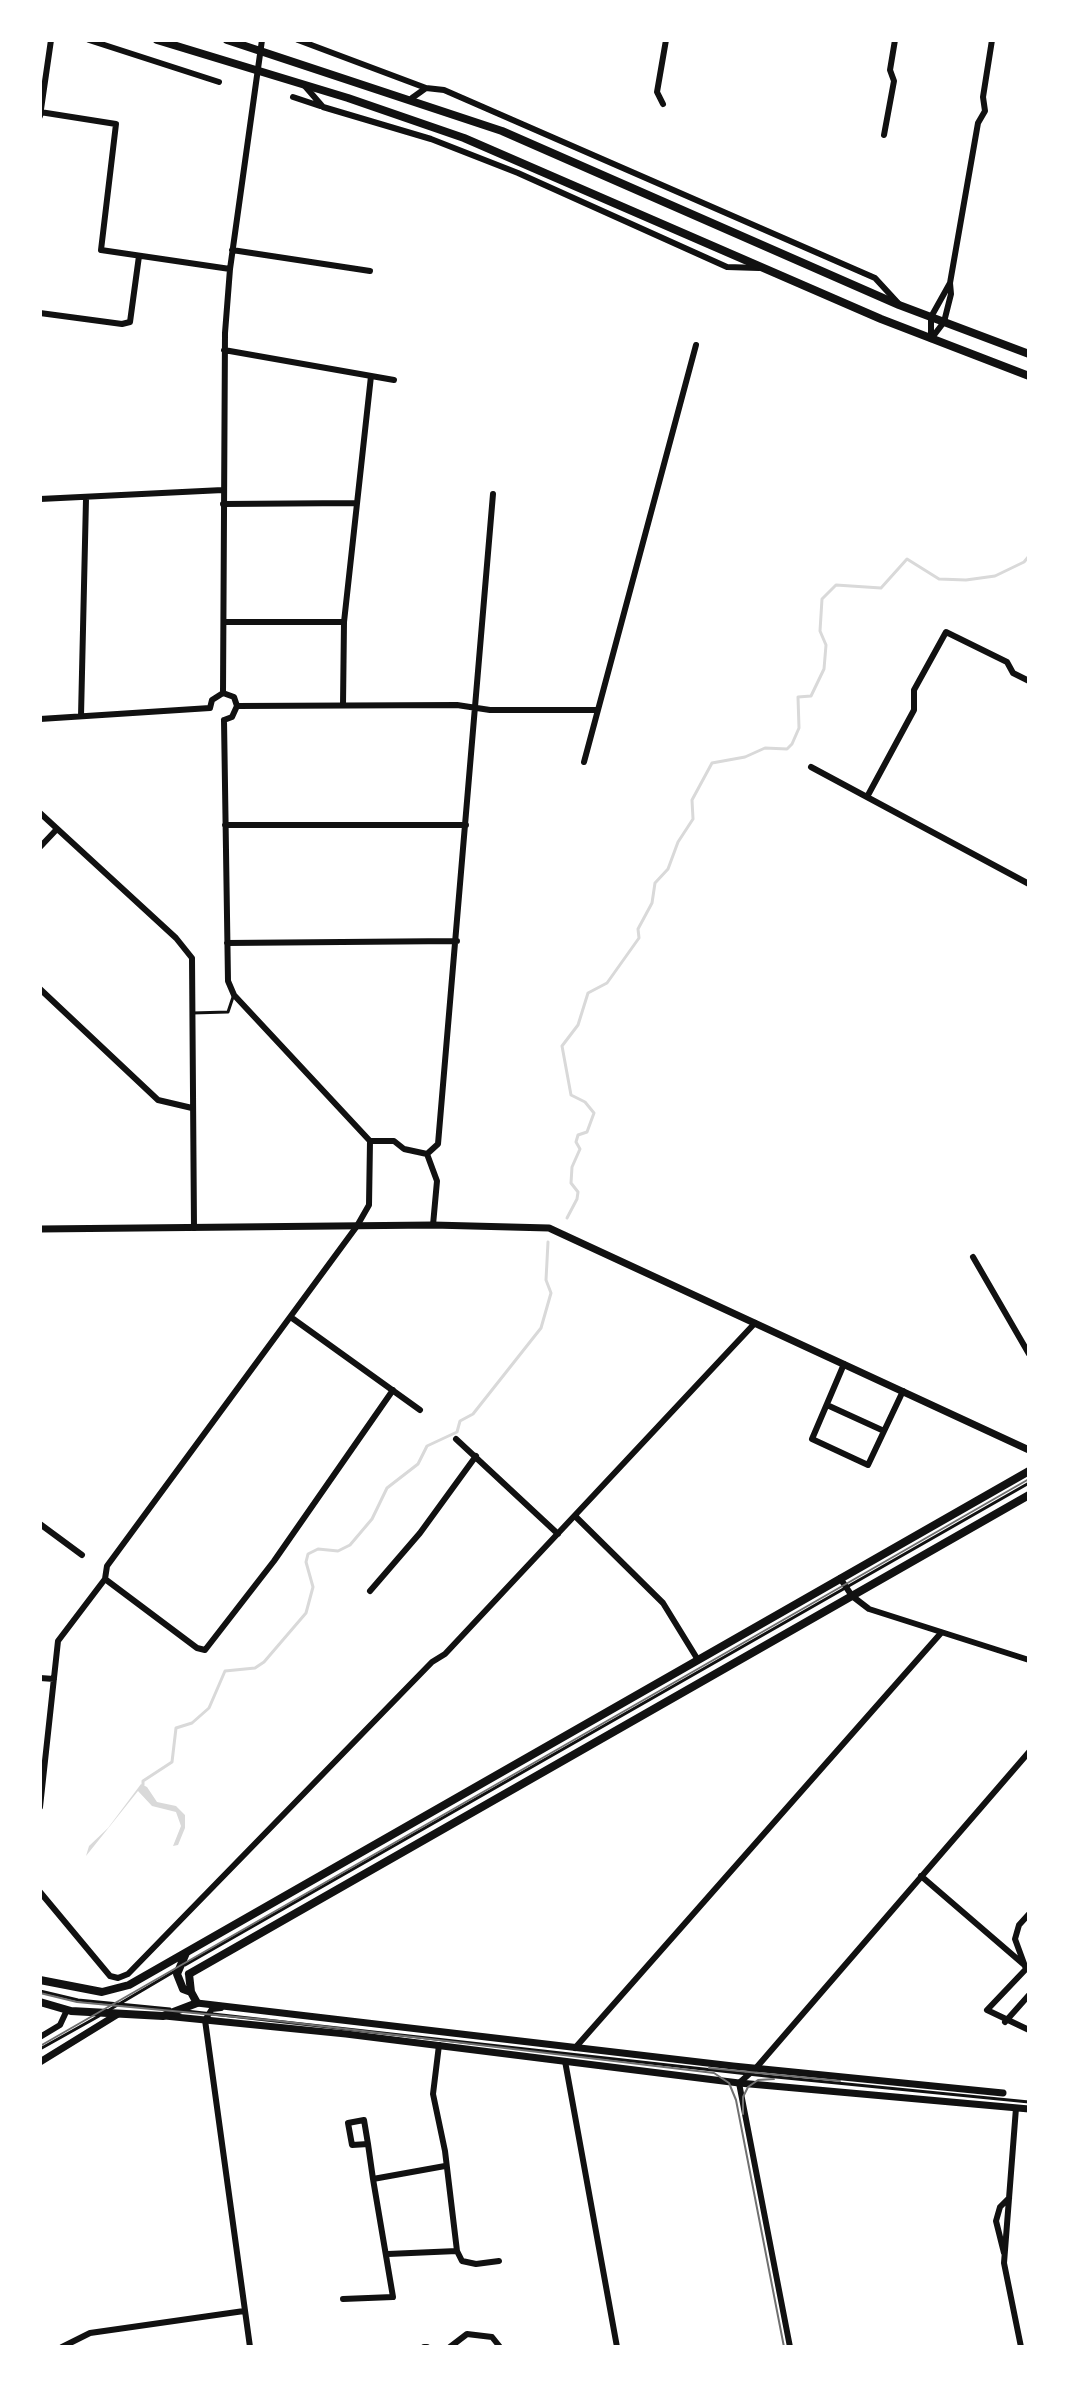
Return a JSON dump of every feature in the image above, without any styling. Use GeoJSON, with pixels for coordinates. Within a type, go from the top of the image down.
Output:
{"type":"FeatureCollection","features":[{"type":"Feature","properties":{"kind":"main road"},"geometry":{"type":"LineString","coordinates":[[157,40],[406,117],[511,157],[931,339],[1029,376]]}},
{"type":"Feature","properties":{"kind":"main road"},"geometry":{"type":"LineString","coordinates":[[227,40],[262,45],[502,131],[899,305],[1029,354]]}},
{"type":"Feature","properties":{"kind":"main road"},"geometry":{"type":"LineString","coordinates":[[40,1980],[108,1992],[129,1985],[1029,1471]]}},
{"type":"Feature","properties":{"kind":"main road"},"geometry":{"type":"LineString","coordinates":[[189,1974],[1029,1495]]}},
{"type":"Feature","properties":{"kind":"main road"},"geometry":{"type":"LineString","coordinates":[[188,1951],[179,1968],[178,1981],[183,1989],[191,1992]]}},
{"type":"Feature","properties":{"kind":"main road"},"geometry":{"type":"LineString","coordinates":[[164,1963],[189,1974]]}},
{"type":"Feature","properties":{"kind":"main road"},"geometry":{"type":"LineString","coordinates":[[189,1974],[191,1992],[203,2012]]}},
{"type":"Feature","properties":{"kind":"main road"},"geometry":{"type":"LineString","coordinates":[[40,2002],[67,2010],[104,2013],[119,2009],[163,2016],[178,2010],[203,2012]]}},
{"type":"Feature","properties":{"kind":"street"},"geometry":{"type":"LineString","coordinates":[[51,40],[40,114],[116,124],[101,250],[230,269]]}},
{"type":"Feature","properties":{"kind":"street"},"geometry":{"type":"LineString","coordinates":[[89,40],[219,82]]}},
{"type":"Feature","properties":{"kind":"street"},"geometry":{"type":"LineString","coordinates":[[298,40],[426,88],[436,87],[487,108],[875,278],[899,305]]}},
{"type":"Feature","properties":{"kind":"street"},"geometry":{"type":"LineString","coordinates":[[663,104],[657,92],[666,40]]}},
{"type":"Feature","properties":{"kind":"street"},"geometry":{"type":"LineString","coordinates":[[884,135],[894,81],[890,70],[895,40]]}},
{"type":"Feature","properties":{"kind":"street"},"geometry":{"type":"LineString","coordinates":[[931,339],[944,322],[951,294],[950,283],[978,123],[985,111],[983,97],[992,40]]}},
{"type":"Feature","properties":{"kind":"street"},"geometry":{"type":"LineString","coordinates":[[223,693],[224,350],[232,250],[262,45]]}},
{"type":"Feature","properties":{"kind":"street"},"geometry":{"type":"LineString","coordinates":[[304,85],[323,107]]}},
{"type":"Feature","properties":{"kind":"street"},"geometry":{"type":"LineString","coordinates":[[412,98],[426,88]]}},
{"type":"Feature","properties":{"kind":"street"},"geometry":{"type":"LineString","coordinates":[[293,97],[431,139],[518,173],[727,267],[762,267]]}},
{"type":"Feature","properties":{"kind":"street"},"geometry":{"type":"LineString","coordinates":[[232,250],[370,271]]}},
{"type":"Feature","properties":{"kind":"street"},"geometry":{"type":"LineString","coordinates":[[40,313],[122,324],[130,322],[139,256]]}},
{"type":"Feature","properties":{"kind":"street"},"geometry":{"type":"LineString","coordinates":[[931,339],[931,317],[950,283]]}},
{"type":"Feature","properties":{"kind":"street"},"geometry":{"type":"LineString","coordinates":[[584,762],[696,345]]}},
{"type":"Feature","properties":{"kind":"street"},"geometry":{"type":"LineString","coordinates":[[224,350],[394,380]]}},
{"type":"Feature","properties":{"kind":"street"},"geometry":{"type":"LineString","coordinates":[[343,705],[344,622],[371,376]]}},
{"type":"Feature","properties":{"kind":"street"},"geometry":{"type":"LineString","coordinates":[[40,499],[223,490]]}},
{"type":"Feature","properties":{"kind":"street"},"geometry":{"type":"LineString","coordinates":[[427,1154],[438,1144],[493,494]]}},
{"type":"Feature","properties":{"kind":"street"},"geometry":{"type":"LineString","coordinates":[[81,716],[86,499]]}},
{"type":"Feature","properties":{"kind":"street"},"geometry":{"type":"LineString","coordinates":[[223,504],[356,503]]}},
{"type":"Feature","properties":{"kind":"street"},"geometry":{"type":"LineString","coordinates":[[224,622],[344,622]]}},
{"type":"Feature","properties":{"kind":"street"},"geometry":{"type":"LineString","coordinates":[[867,797],[914,710],[914,690],[946,632],[1007,662],[1013,673],[1029,681]]}},
{"type":"Feature","properties":{"kind":"street"},"geometry":{"type":"LineString","coordinates":[[223,693],[234,697],[237,706],[232,717],[224,720],[215,717],[210,708],[212,700],[223,693]]}},
{"type":"Feature","properties":{"kind":"street"},"geometry":{"type":"LineString","coordinates":[[237,706],[457,705],[475,709],[597,710]]}},
{"type":"Feature","properties":{"kind":"street"},"geometry":{"type":"LineString","coordinates":[[40,719],[210,708]]}},
{"type":"Feature","properties":{"kind":"street"},"geometry":{"type":"LineString","coordinates":[[40,1807],[58,1641],[105,1579],[107,1566],[292,1318],[369,1205],[370,1141],[234,995],[228,981],[224,720]]}},
{"type":"Feature","properties":{"kind":"street"},"geometry":{"type":"LineString","coordinates":[[811,767],[1029,884]]}},
{"type":"Feature","properties":{"kind":"street"},"geometry":{"type":"LineString","coordinates":[[40,813],[176,938],[192,958],[194,1228]]}},
{"type":"Feature","properties":{"kind":"street"},"geometry":{"type":"LineString","coordinates":[[225,825],[466,825]]}},
{"type":"Feature","properties":{"kind":"street"},"geometry":{"type":"LineString","coordinates":[[40,847],[57,829]]}},
{"type":"Feature","properties":{"kind":"street"},"geometry":{"type":"LineString","coordinates":[[227,943],[457,941]]}},
{"type":"Feature","properties":{"kind":"street"},"geometry":{"type":"LineString","coordinates":[[40,989],[158,1100],[192,1108]]}},
{"type":"Feature","properties":{"kind":"street"},"geometry":{"type":"LineString","coordinates":[[370,1141],[394,1141],[404,1149],[427,1154]]}},
{"type":"Feature","properties":{"kind":"street"},"geometry":{"type":"LineString","coordinates":[[427,1154],[437,1181],[433,1225]]}},
{"type":"Feature","properties":{"kind":"street"},"geometry":{"type":"LineString","coordinates":[[40,1229],[433,1225],[549,1228],[1029,1450]]}},
{"type":"Feature","properties":{"kind":"street"},"geometry":{"type":"LineString","coordinates":[[973,1257],[1029,1354]]}},
{"type":"Feature","properties":{"kind":"street"},"geometry":{"type":"LineString","coordinates":[[292,1318],[420,1410]]}},
{"type":"Feature","properties":{"kind":"street"},"geometry":{"type":"LineString","coordinates":[[40,1892],[110,1976],[118,1978],[128,1974],[432,1662],[445,1654],[755,1323]]}},
{"type":"Feature","properties":{"kind":"street"},"geometry":{"type":"LineString","coordinates":[[844,1364],[812,1439],[868,1465],[903,1391]]}},
{"type":"Feature","properties":{"kind":"street"},"geometry":{"type":"LineString","coordinates":[[105,1579],[197,1648],[210,1647],[393,1390]]}},
{"type":"Feature","properties":{"kind":"street"},"geometry":{"type":"LineString","coordinates":[[827,1405],[884,1431]]}},
{"type":"Feature","properties":{"kind":"street"},"geometry":{"type":"LineString","coordinates":[[456,1439],[558,1534]]}},
{"type":"Feature","properties":{"kind":"street"},"geometry":{"type":"LineString","coordinates":[[370,1591],[420,1533],[476,1456]]}},
{"type":"Feature","properties":{"kind":"street"},"geometry":{"type":"LineString","coordinates":[[575,1516],[663,1603],[698,1660]]}},
{"type":"Feature","properties":{"kind":"street"},"geometry":{"type":"LineString","coordinates":[[40,1524],[82,1555]]}},
{"type":"Feature","properties":{"kind":"street"},"geometry":{"type":"LineString","coordinates":[[840,1578],[852,1596],[869,1609],[1029,1660]]}},
{"type":"Feature","properties":{"kind":"street"},"geometry":{"type":"LineString","coordinates":[[575,2048],[941,1633]]}},
{"type":"Feature","properties":{"kind":"street"},"geometry":{"type":"LineString","coordinates":[[40,1678],[54,1679]]}},
{"type":"Feature","properties":{"kind":"street"},"geometry":{"type":"LineString","coordinates":[[739,2083],[1029,1752]]}},
{"type":"Feature","properties":{"kind":"street"},"geometry":{"type":"LineString","coordinates":[[921,1876],[1028,1969]]}},
{"type":"Feature","properties":{"kind":"street"},"geometry":{"type":"LineString","coordinates":[[1028,1969],[1015,1939],[1019,1925],[1029,1914]]}},
{"type":"Feature","properties":{"kind":"street"},"geometry":{"type":"LineString","coordinates":[[1028,1969],[987,2010],[1005,2022],[1029,2030]]}},
{"type":"Feature","properties":{"kind":"street"},"geometry":{"type":"LineString","coordinates":[[1005,2022],[1029,1995]]}},
{"type":"Feature","properties":{"kind":"street"},"geometry":{"type":"LineString","coordinates":[[203,2012],[224,2005]]}},
{"type":"Feature","properties":{"kind":"street"},"geometry":{"type":"LineString","coordinates":[[163,2016],[203,2012],[224,2005],[752,2071],[1003,2093]]}},
{"type":"Feature","properties":{"kind":"street"},"geometry":{"type":"LineString","coordinates":[[40,2062],[119,2009]]}},
{"type":"Feature","properties":{"kind":"street"},"geometry":{"type":"LineString","coordinates":[[40,2037],[60,2025],[67,2010]]}},
{"type":"Feature","properties":{"kind":"street"},"geometry":{"type":"LineString","coordinates":[[203,2012],[739,2083],[1029,2109]]}},
{"type":"Feature","properties":{"kind":"street"},"geometry":{"type":"LineString","coordinates":[[203,2012],[250,2347]]}},
{"type":"Feature","properties":{"kind":"street"},"geometry":{"type":"LineString","coordinates":[[439,2045],[433,2094],[457,2251],[462,2261],[476,2264],[499,2261]]}},
{"type":"Feature","properties":{"kind":"street"},"geometry":{"type":"LineString","coordinates":[[565,2061],[617,2347]]}},
{"type":"Feature","properties":{"kind":"street"},"geometry":{"type":"LineString","coordinates":[[739,2083],[790,2347]]}},
{"type":"Feature","properties":{"kind":"street"},"geometry":{"type":"LineString","coordinates":[[1004,2253],[1016,2108]]}},
{"type":"Feature","properties":{"kind":"street"},"geometry":{"type":"LineString","coordinates":[[343,2299],[393,2297],[388,2254],[364,2120],[348,2123],[352,2145],[368,2144]]}},
{"type":"Feature","properties":{"kind":"street"},"geometry":{"type":"LineString","coordinates":[[373,2179],[445,2166]]}},
{"type":"Feature","properties":{"kind":"street"},"geometry":{"type":"LineString","coordinates":[[1009,2198],[1000,2207],[996,2221],[1021,2347]]}},
{"type":"Feature","properties":{"kind":"street"},"geometry":{"type":"LineString","coordinates":[[388,2254],[457,2251]]}},
{"type":"Feature","properties":{"kind":"street"},"geometry":{"type":"LineString","coordinates":[[62,2347],[90,2333],[244,2311]]}},
{"type":"Feature","properties":{"kind":"street"},"geometry":{"type":"LineString","coordinates":[[450,2347],[467,2334],[492,2337],[500,2347]]}},
{"type":"Feature","properties":{"kind":"lane"},"geometry":{"type":"LineString","coordinates":[[192,1013],[228,1012],[234,995]]}},
{"type":"Feature","properties":{"kind":"lane"},"geometry":{"type":"LineString","coordinates":[[119,2009],[179,1968],[1029,1483]]}},
{"type":"Feature","properties":{"kind":"lane"},"geometry":{"type":"LineString","coordinates":[[40,1991],[119,2009],[178,2010]]}},
{"type":"Feature","properties":{"kind":"lane"},"geometry":{"type":"LineString","coordinates":[[203,2012],[1029,2102]]}},
{"type":"Feature","properties":{"kind":"lane"},"geometry":{"type":"LineString","coordinates":[[40,2049],[104,2013]]}},
{"type":"Feature","properties":{"kind":"shaded area"},"geometry":{"type":"Polygon","coordinates":[[[141,1784],[147,1787],[157,1802],[176,1806],[185,1815],[185,1828],[178,1845],[173,1846],[181,1826],[176,1812],[152,1806],[138,1791],[86,1856],[89,1846],[108,1828],[141,1784]]]}},
{"type":"Feature","properties":{"kind":"waterway"},"geometry":{"type":"LineString","coordinates":[[567,1218],[578,1192],[571,1183],[572,1167],[580,1149],[576,1142],[578,1135],[587,1132],[594,1113],[585,1102],[571,1095],[562,1046],[578,1025],[588,993],[607,983],[639,938],[638,929],[652,903],[655,883],[668,869],[678,842],[693,819],[692,800],[712,763],[745,757],[765,748],[787,749],[792,744],[799,728],[798,697],[811,696],[824,669],[826,645],[820,631],[822,599],[836,585],[881,588],[907,559],[939,579],[966,580],[995,576],[1024,562],[1029,556]]}},
{"type":"Feature","properties":{"kind":"waterway"},"geometry":{"type":"LineString","coordinates":[[143,1785],[143,1781],[172,1762],[176,1728],[192,1723],[209,1708],[225,1671],[255,1668],[264,1662],[306,1613],[313,1587],[306,1562],[308,1554],[318,1549],[338,1551],[350,1545],[372,1519],[387,1488],[418,1464],[427,1446],[457,1432],[460,1421],[473,1414],[541,1328],[551,1293],[546,1280],[548,1242]]}},
{"type":"Feature","properties":{"kind":"tram line"},"geometry":{"type":"LineString","coordinates":[[40,2046],[1029,1479]]}},
{"type":"Feature","properties":{"kind":"tram line"},"geometry":{"type":"LineString","coordinates":[[40,1993],[77,2002],[279,2021],[714,2073],[729,2083],[736,2100],[784,2347]]}},
{"type":"Feature","properties":{"kind":"tram line"},"geometry":{"type":"LineString","coordinates":[[709,2068],[840,2081]]}},
{"type":"Feature","properties":{"kind":"tram line"},"geometry":{"type":"LineString","coordinates":[[743,2114],[743,2097],[748,2087],[758,2080],[774,2079]]}}]}
